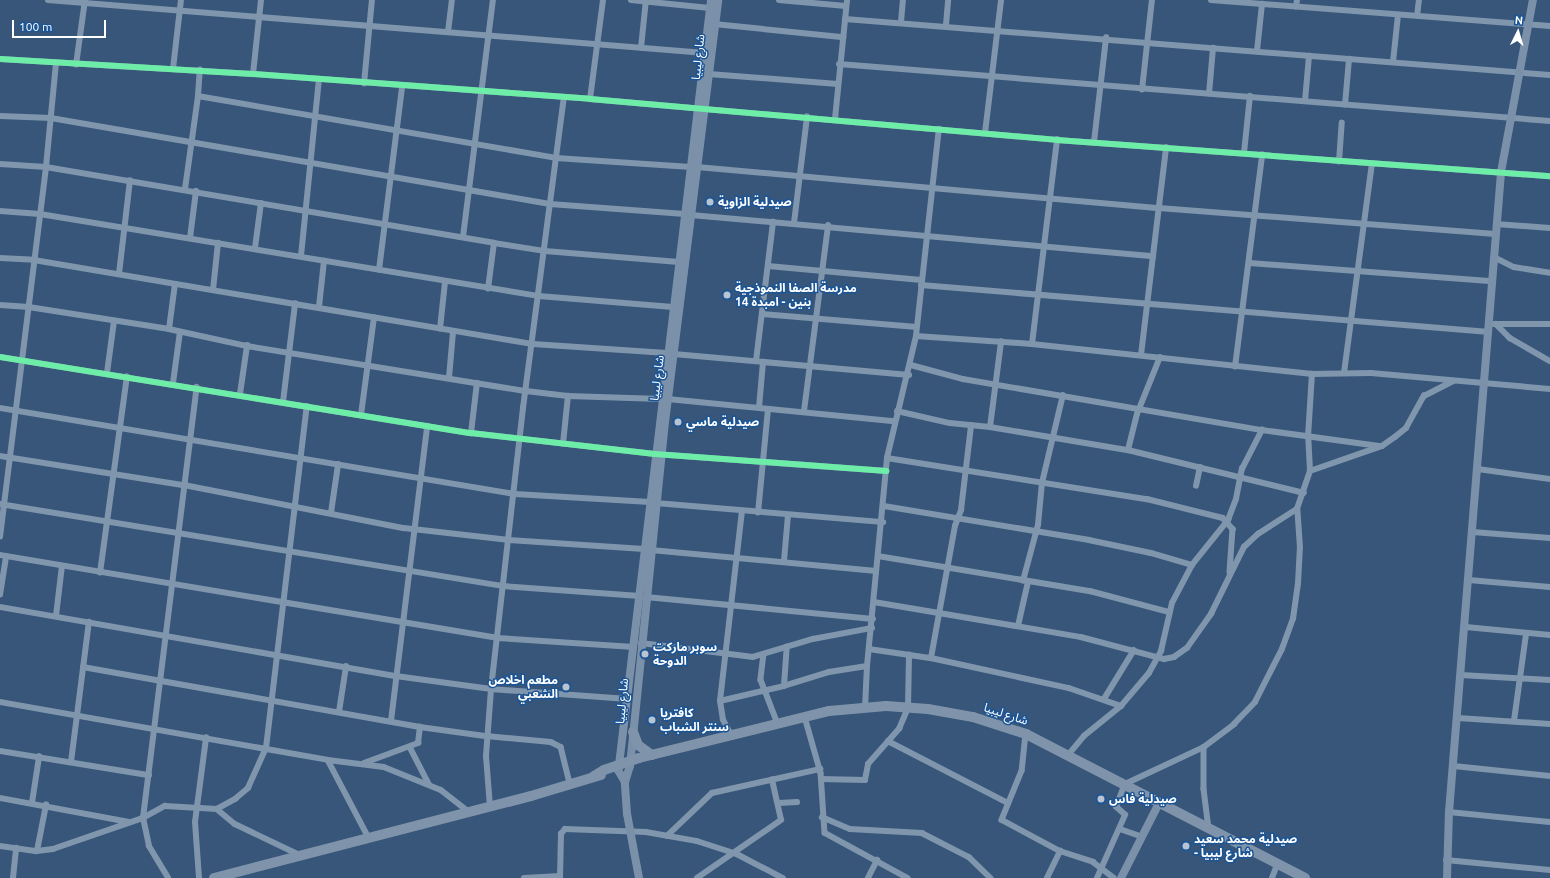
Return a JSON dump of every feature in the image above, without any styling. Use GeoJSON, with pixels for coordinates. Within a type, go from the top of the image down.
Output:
{"type":"FeatureCollection","features":[{"type":"Feature","properties":{"kind":"highway","name":"شارع ليبيا"},"geometry":{"type":"LineString","coordinates":[[630,763],[805,717],[865,708],[908,708],[973,717],[1026,734],[1069,754],[1159,803],[1277,865],[1305,878]]}},
{"type":"Feature","properties":{"kind":"highway"},"geometry":{"type":"LineString","coordinates":[[633,732],[638,745],[652,754]]}},
{"type":"Feature","properties":{"kind":"highway","name":"شارع ليبيا"},"geometry":{"type":"LineString","coordinates":[[214,878],[490,807],[594,776],[652,754],[670,752]]}},
{"type":"Feature","properties":{"kind":"street"},"geometry":{"type":"LineString","coordinates":[[48,0],[705,53]]}},
{"type":"Feature","properties":{"kind":"street"},"geometry":{"type":"LineString","coordinates":[[173,68],[182,0]]}},
{"type":"Feature","properties":{"kind":"street"},"geometry":{"type":"LineString","coordinates":[[253,74],[261,0]]}},
{"type":"Feature","properties":{"kind":"street"},"geometry":{"type":"LineString","coordinates":[[364,84],[372,0]]}},
{"type":"Feature","properties":{"kind":"street"},"geometry":{"type":"LineString","coordinates":[[448,32],[452,0]]}},
{"type":"Feature","properties":{"kind":"street"},"geometry":{"type":"LineString","coordinates":[[463,237],[477,145],[493,0]]}},
{"type":"Feature","properties":{"kind":"street"},"geometry":{"type":"LineString","coordinates":[[590,99],[603,0]]}},
{"type":"Feature","properties":{"kind":"street"},"geometry":{"type":"LineString","coordinates":[[631,0],[711,4]]}},
{"type":"Feature","properties":{"kind":"street","name":"شارع ليبيا"},"geometry":{"type":"LineString","coordinates":[[701,109],[709,74],[718,0]]}},
{"type":"Feature","properties":{"kind":"street"},"geometry":{"type":"LineString","coordinates":[[779,0],[846,6]]}},
{"type":"Feature","properties":{"kind":"street"},"geometry":{"type":"LineString","coordinates":[[835,120],[839,64],[847,0]]}},
{"type":"Feature","properties":{"kind":"street"},"geometry":{"type":"LineString","coordinates":[[901,22],[903,0]]}},
{"type":"Feature","properties":{"kind":"street"},"geometry":{"type":"LineString","coordinates":[[946,25],[948,0]]}},
{"type":"Feature","properties":{"kind":"street"},"geometry":{"type":"LineString","coordinates":[[984,133],[1001,0]]}},
{"type":"Feature","properties":{"kind":"street"},"geometry":{"type":"LineString","coordinates":[[1142,90],[1152,0]]}},
{"type":"Feature","properties":{"kind":"street"},"geometry":{"type":"LineString","coordinates":[[1211,0],[1550,26]]}},
{"type":"Feature","properties":{"kind":"street"},"geometry":{"type":"LineString","coordinates":[[1296,7],[1297,0]]}},
{"type":"Feature","properties":{"kind":"street"},"geometry":{"type":"LineString","coordinates":[[1418,16],[1419,0]]}},
{"type":"Feature","properties":{"kind":"street"},"geometry":{"type":"LineString","coordinates":[[1445,876],[1485,384],[1492,326],[1492,281],[1501,172],[1510,116],[1533,0]]}},
{"type":"Feature","properties":{"kind":"street"},"geometry":{"type":"LineString","coordinates":[[641,48],[646,1]]}},
{"type":"Feature","properties":{"kind":"street"},"geometry":{"type":"LineString","coordinates":[[76,65],[85,2]]}},
{"type":"Feature","properties":{"kind":"street","name":"شارع ليبيا"},"geometry":{"type":"LineString","coordinates":[[618,768],[643,596],[676,302],[693,182],[711,4]]}},
{"type":"Feature","properties":{"kind":"street"},"geometry":{"type":"LineString","coordinates":[[1257,51],[1262,4]]}},
{"type":"Feature","properties":{"kind":"street"},"geometry":{"type":"LineString","coordinates":[[1393,62],[1398,15]]}},
{"type":"Feature","properties":{"kind":"street"},"geometry":{"type":"LineString","coordinates":[[845,19],[946,25],[1550,75]]}},
{"type":"Feature","properties":{"kind":"street"},"geometry":{"type":"LineString","coordinates":[[714,24],[843,37]]}},
{"type":"Feature","properties":{"kind":"street"},"geometry":{"type":"LineString","coordinates":[[1094,142],[1106,38]]}},
{"type":"Feature","properties":{"kind":"street"},"geometry":{"type":"LineString","coordinates":[[1209,94],[1213,48]]}},
{"type":"Feature","properties":{"kind":"street"},"geometry":{"type":"LineString","coordinates":[[1305,101],[1309,56]]}},
{"type":"Feature","properties":{"kind":"street"},"geometry":{"type":"LineString","coordinates":[[0,59],[56,64],[173,68],[482,93],[590,99],[1057,140],[1244,153],[1338,162],[1550,176]]}},
{"type":"Feature","properties":{"kind":"street"},"geometry":{"type":"LineString","coordinates":[[1345,105],[1349,59]]}},
{"type":"Feature","properties":{"kind":"street"},"geometry":{"type":"LineString","coordinates":[[0,537],[2,504],[10,457],[46,167],[56,64]]}},
{"type":"Feature","properties":{"kind":"street"},"geometry":{"type":"LineString","coordinates":[[839,64],[1142,90],[1250,96],[1345,105],[1510,116],[1550,121]]}},
{"type":"Feature","properties":{"kind":"street"},"geometry":{"type":"LineString","coordinates":[[185,189],[198,96],[200,70]]}},
{"type":"Feature","properties":{"kind":"street"},"geometry":{"type":"LineString","coordinates":[[709,74],[838,84]]}},
{"type":"Feature","properties":{"kind":"street"},"geometry":{"type":"LineString","coordinates":[[301,256],[317,116],[319,80]]}},
{"type":"Feature","properties":{"kind":"street"},"geometry":{"type":"LineString","coordinates":[[379,270],[398,130],[402,87]]}},
{"type":"Feature","properties":{"kind":"street"},"geometry":{"type":"LineString","coordinates":[[198,96],[556,158],[799,175],[1159,208],[1364,222],[1495,234]]}},
{"type":"Feature","properties":{"kind":"street"},"geometry":{"type":"LineString","coordinates":[[1244,153],[1250,96]]}},
{"type":"Feature","properties":{"kind":"street"},"geometry":{"type":"LineString","coordinates":[[490,807],[486,781],[486,736],[526,391],[564,98]]}},
{"type":"Feature","properties":{"kind":"street"},"geometry":{"type":"LineString","coordinates":[[0,116],[51,118],[550,204],[794,223],[1153,256]]}},
{"type":"Feature","properties":{"kind":"street"},"geometry":{"type":"LineString","coordinates":[[794,223],[807,117]]}},
{"type":"Feature","properties":{"kind":"street"},"geometry":{"type":"LineString","coordinates":[[1338,162],[1342,123]]}},
{"type":"Feature","properties":{"kind":"street"},"geometry":{"type":"LineString","coordinates":[[865,708],[867,666],[873,619],[876,571],[884,506],[886,471],[894,421],[911,366],[916,336],[939,129]]}},
{"type":"Feature","properties":{"kind":"street"},"geometry":{"type":"LineString","coordinates":[[1032,344],[1057,140]]}},
{"type":"Feature","properties":{"kind":"street"},"geometry":{"type":"LineString","coordinates":[[1141,355],[1166,147]]}},
{"type":"Feature","properties":{"kind":"street"},"geometry":{"type":"LineString","coordinates":[[1235,367],[1244,311],[1262,155]]}},
{"type":"Feature","properties":{"kind":"street"},"geometry":{"type":"LineString","coordinates":[[0,164],[46,167],[185,189],[545,251],[679,262]]}},
{"type":"Feature","properties":{"kind":"street"},"geometry":{"type":"LineString","coordinates":[[1344,373],[1353,321],[1372,164]]}},
{"type":"Feature","properties":{"kind":"street"},"geometry":{"type":"LineString","coordinates":[[118,274],[130,181]]}},
{"type":"Feature","properties":{"kind":"street"},"geometry":{"type":"LineString","coordinates":[[190,238],[196,192]]}},
{"type":"Feature","properties":{"kind":"street"},"geometry":{"type":"LineString","coordinates":[[254,248],[261,203]]}},
{"type":"Feature","properties":{"kind":"street"},"geometry":{"type":"LineString","coordinates":[[0,211],[40,214],[124,227],[301,256],[445,282],[539,296],[676,302]]}},
{"type":"Feature","properties":{"kind":"street","name":"شارع ليبيا"},"geometry":{"type":"LineString","coordinates":[[676,302],[679,262],[688,214]]}},
{"type":"Feature","properties":{"kind":"street"},"geometry":{"type":"LineString","coordinates":[[756,361],[773,222]]}},
{"type":"Feature","properties":{"kind":"street"},"geometry":{"type":"LineString","coordinates":[[1496,224],[1550,228]]}},
{"type":"Feature","properties":{"kind":"street"},"geometry":{"type":"LineString","coordinates":[[804,411],[828,226]]}},
{"type":"Feature","properties":{"kind":"street"},"geometry":{"type":"LineString","coordinates":[[213,290],[218,242]]}},
{"type":"Feature","properties":{"kind":"street"},"geometry":{"type":"LineString","coordinates":[[488,288],[494,243]]}},
{"type":"Feature","properties":{"kind":"street"},"geometry":{"type":"LineString","coordinates":[[1494,257],[1514,267],[1550,273]]}},
{"type":"Feature","properties":{"kind":"street"},"geometry":{"type":"LineString","coordinates":[[0,258],[34,260],[318,307],[453,332],[533,344],[670,353],[908,375]]}},
{"type":"Feature","properties":{"kind":"street"},"geometry":{"type":"LineString","coordinates":[[318,307],[324,261]]}},
{"type":"Feature","properties":{"kind":"street"},"geometry":{"type":"LineString","coordinates":[[1250,263],[1358,273],[1492,281]]}},
{"type":"Feature","properties":{"kind":"street"},"geometry":{"type":"LineString","coordinates":[[768,266],[1037,296],[1244,311],[1353,321],[1492,326],[1550,324]]}},
{"type":"Feature","properties":{"kind":"street"},"geometry":{"type":"LineString","coordinates":[[440,329],[445,282]]}},
{"type":"Feature","properties":{"kind":"street"},"geometry":{"type":"LineString","coordinates":[[169,330],[175,284]]}},
{"type":"Feature","properties":{"kind":"street"},"geometry":{"type":"LineString","coordinates":[[283,402],[295,304]]}},
{"type":"Feature","properties":{"kind":"street"},"geometry":{"type":"LineString","coordinates":[[0,305],[29,307],[169,330],[247,346],[526,391],[568,396],[665,399],[804,411],[894,421]]}},
{"type":"Feature","properties":{"kind":"street"},"geometry":{"type":"LineString","coordinates":[[762,314],[916,327]]}},
{"type":"Feature","properties":{"kind":"street"},"geometry":{"type":"LineString","coordinates":[[361,415],[374,318]]}},
{"type":"Feature","properties":{"kind":"street"},"geometry":{"type":"LineString","coordinates":[[107,373],[114,321]]}},
{"type":"Feature","properties":{"kind":"street"},"geometry":{"type":"LineString","coordinates":[[1492,326],[1550,361]]}},
{"type":"Feature","properties":{"kind":"street"},"geometry":{"type":"LineString","coordinates":[[173,383],[180,332]]}},
{"type":"Feature","properties":{"kind":"street"},"geometry":{"type":"LineString","coordinates":[[449,378],[453,332]]}},
{"type":"Feature","properties":{"kind":"street"},"geometry":{"type":"LineString","coordinates":[[916,336],[1032,344],[1141,355],[1235,367],[1312,374],[1371,373],[1550,389]]}},
{"type":"Feature","properties":{"kind":"street"},"geometry":{"type":"LineString","coordinates":[[990,427],[1001,342]]}},
{"type":"Feature","properties":{"kind":"street"},"geometry":{"type":"LineString","coordinates":[[240,394],[247,346]]}},
{"type":"Feature","properties":{"kind":"street"},"geometry":{"type":"LineString","coordinates":[[0,357],[22,358],[127,377],[173,383],[470,433],[658,454],[886,471]]}},
{"type":"Feature","properties":{"kind":"street"},"geometry":{"type":"LineString","coordinates":[[1128,450],[1140,409],[1160,358]]}},
{"type":"Feature","properties":{"kind":"street"},"geometry":{"type":"LineString","coordinates":[[759,408],[763,362]]}},
{"type":"Feature","properties":{"kind":"street"},"geometry":{"type":"LineString","coordinates":[[911,366],[958,378],[996,383],[1262,430],[1382,446]]}},
{"type":"Feature","properties":{"kind":"street"},"geometry":{"type":"LineString","coordinates":[[1097,878],[1120,829],[1125,814],[1116,806],[1125,784],[1204,747],[1246,714],[1282,649],[1293,619],[1298,584],[1300,548],[1297,509],[1304,493],[1310,471],[1308,436],[1312,374]]}},
{"type":"Feature","properties":{"kind":"street"},"geometry":{"type":"LineString","coordinates":[[100,574],[127,377]]}},
{"type":"Feature","properties":{"kind":"street"},"geometry":{"type":"LineString","coordinates":[[1310,471],[1382,446],[1406,428],[1424,396],[1453,381]]}},
{"type":"Feature","properties":{"kind":"street"},"geometry":{"type":"LineString","coordinates":[[470,433],[477,383]]}},
{"type":"Feature","properties":{"kind":"street"},"geometry":{"type":"LineString","coordinates":[[168,878],[149,846],[143,818],[160,682],[164,636],[197,387]]}},
{"type":"Feature","properties":{"kind":"street"},"geometry":{"type":"LineString","coordinates":[[1018,626],[1036,532],[1042,483],[1063,395]]}},
{"type":"Feature","properties":{"kind":"street"},"geometry":{"type":"LineString","coordinates":[[562,444],[568,396]]}},
{"type":"Feature","properties":{"kind":"street"},"geometry":{"type":"LineString","coordinates":[[217,810],[235,799],[248,788],[266,748],[302,459],[307,406]]}},
{"type":"Feature","properties":{"kind":"street"},"geometry":{"type":"LineString","coordinates":[[0,408],[16,409],[302,459],[515,494],[653,502],[742,512],[882,522]]}},
{"type":"Feature","properties":{"kind":"street"},"geometry":{"type":"LineString","coordinates":[[758,513],[768,409]]}},
{"type":"Feature","properties":{"kind":"street"},"geometry":{"type":"LineString","coordinates":[[897,411],[971,426],[990,427],[1128,450],[1240,476],[1304,493]]}},
{"type":"Feature","properties":{"kind":"street"},"geometry":{"type":"LineString","coordinates":[[391,721],[411,571],[427,426]]}},
{"type":"Feature","properties":{"kind":"street"},"geometry":{"type":"LineString","coordinates":[[931,658],[946,568],[958,518],[966,471],[971,426]]}},
{"type":"Feature","properties":{"kind":"street"},"geometry":{"type":"LineString","coordinates":[[1069,754],[1084,736],[1121,706],[1149,673],[1158,657],[1169,612],[1192,565],[1228,520],[1236,499],[1240,476],[1262,430]]}},
{"type":"Feature","properties":{"kind":"street"},"geometry":{"type":"LineString","coordinates":[[0,456],[184,485],[416,529],[509,540],[784,561],[876,571]]}},
{"type":"Feature","properties":{"kind":"street"},"geometry":{"type":"LineString","coordinates":[[888,458],[1154,500],[1228,520],[1233,526],[1234,533],[1229,575]]}},
{"type":"Feature","properties":{"kind":"street"},"geometry":{"type":"LineString","coordinates":[[331,513],[338,465]]}},
{"type":"Feature","properties":{"kind":"street"},"geometry":{"type":"LineString","coordinates":[[1196,486],[1200,467]]}},
{"type":"Feature","properties":{"kind":"street"},"geometry":{"type":"LineString","coordinates":[[1478,469],[1550,480]]}},
{"type":"Feature","properties":{"kind":"street"},"geometry":{"type":"LineString","coordinates":[[2,504],[503,586],[733,604],[873,619]]}},
{"type":"Feature","properties":{"kind":"street"},"geometry":{"type":"LineString","coordinates":[[884,506],[1128,548],[1192,565]]}},
{"type":"Feature","properties":{"kind":"street"},"geometry":{"type":"LineString","coordinates":[[874,602],[1098,640],[1158,657],[1174,657],[1187,648],[1211,614],[1229,575],[1249,542],[1297,509]]}},
{"type":"Feature","properties":{"kind":"street"},"geometry":{"type":"LineString","coordinates":[[732,737],[723,720],[720,701],[725,652],[733,604],[742,512]]}},
{"type":"Feature","properties":{"kind":"street"},"geometry":{"type":"LineString","coordinates":[[784,561],[788,515]]}},
{"type":"Feature","properties":{"kind":"street"},"geometry":{"type":"LineString","coordinates":[[1473,532],[1550,538]]}},
{"type":"Feature","properties":{"kind":"street"},"geometry":{"type":"LineString","coordinates":[[0,555],[100,574],[498,638],[637,645],[725,652],[750,657],[872,628]]}},
{"type":"Feature","properties":{"kind":"street"},"geometry":{"type":"LineString","coordinates":[[0,595],[6,556]]}},
{"type":"Feature","properties":{"kind":"street"},"geometry":{"type":"LineString","coordinates":[[878,556],[1098,593],[1169,612]]}},
{"type":"Feature","properties":{"kind":"street"},"geometry":{"type":"LineString","coordinates":[[56,616],[62,566]]}},
{"type":"Feature","properties":{"kind":"street"},"geometry":{"type":"LineString","coordinates":[[1469,580],[1550,587]]}},
{"type":"Feature","properties":{"kind":"street"},"geometry":{"type":"LineString","coordinates":[[0,607],[396,676],[491,689],[628,699]]}},
{"type":"Feature","properties":{"kind":"street"},"geometry":{"type":"LineString","coordinates":[[71,762],[89,622]]}},
{"type":"Feature","properties":{"kind":"street"},"geometry":{"type":"LineString","coordinates":[[1466,627],[1526,634],[1550,635]]}},
{"type":"Feature","properties":{"kind":"street"},"geometry":{"type":"LineString","coordinates":[[1514,721],[1526,634]]}},
{"type":"Feature","properties":{"kind":"street","name":"شارع ليبيا"},"geometry":{"type":"LineString","coordinates":[[630,763],[637,645]]}},
{"type":"Feature","properties":{"kind":"street"},"geometry":{"type":"LineString","coordinates":[[784,686],[787,647]]}},
{"type":"Feature","properties":{"kind":"street"},"geometry":{"type":"LineString","coordinates":[[869,649],[931,658],[1069,688],[1121,706]]}},
{"type":"Feature","properties":{"kind":"street"},"geometry":{"type":"LineString","coordinates":[[1104,699],[1134,650]]}},
{"type":"Feature","properties":{"kind":"street"},"geometry":{"type":"LineString","coordinates":[[764,654],[761,677],[764,691],[778,724]]}},
{"type":"Feature","properties":{"kind":"street"},"geometry":{"type":"LineString","coordinates":[[821,779],[864,780],[868,764],[899,729],[908,708],[909,655]]}},
{"type":"Feature","properties":{"kind":"street"},"geometry":{"type":"LineString","coordinates":[[720,701],[784,686],[829,672],[867,666]]}},
{"type":"Feature","properties":{"kind":"street"},"geometry":{"type":"LineString","coordinates":[[83,667],[160,682],[420,727],[486,736],[551,742],[559,745],[563,751],[570,783]]}},
{"type":"Feature","properties":{"kind":"street"},"geometry":{"type":"LineString","coordinates":[[339,712],[346,667]]}},
{"type":"Feature","properties":{"kind":"street"},"geometry":{"type":"LineString","coordinates":[[1462,674],[1550,680]]}},
{"type":"Feature","properties":{"kind":"street"},"geometry":{"type":"LineString","coordinates":[[0,702],[328,760],[398,770],[441,790],[469,812]]}},
{"type":"Feature","properties":{"kind":"street"},"geometry":{"type":"LineString","coordinates":[[805,717],[820,769],[824,831],[827,835],[877,860],[908,878]]}},
{"type":"Feature","properties":{"kind":"street"},"geometry":{"type":"LineString","coordinates":[[1458,718],[1550,724]]}},
{"type":"Feature","properties":{"kind":"street"},"geometry":{"type":"LineString","coordinates":[[364,764],[410,747],[419,742],[420,727]]}},
{"type":"Feature","properties":{"kind":"street"},"geometry":{"type":"LineString","coordinates":[[1026,734],[1022,771],[1002,820],[1060,851],[1093,862],[1114,878]]}},
{"type":"Feature","properties":{"kind":"street"},"geometry":{"type":"LineString","coordinates":[[199,878],[195,835],[196,808],[206,738]]}},
{"type":"Feature","properties":{"kind":"street"},"geometry":{"type":"LineString","coordinates":[[888,741],[1008,803]]}},
{"type":"Feature","properties":{"kind":"street"},"geometry":{"type":"LineString","coordinates":[[410,747],[429,784]]}},
{"type":"Feature","properties":{"kind":"street"},"geometry":{"type":"LineString","coordinates":[[1204,747],[1204,789],[1209,829]]}},
{"type":"Feature","properties":{"kind":"street"},"geometry":{"type":"LineString","coordinates":[[0,751],[149,775]]}},
{"type":"Feature","properties":{"kind":"street"},"geometry":{"type":"LineString","coordinates":[[32,803],[39,757]]}},
{"type":"Feature","properties":{"kind":"street"},"geometry":{"type":"LineString","coordinates":[[328,760],[369,838]]}},
{"type":"Feature","properties":{"kind":"street"},"geometry":{"type":"LineString","coordinates":[[630,763],[625,782],[630,831],[639,878]]}},
{"type":"Feature","properties":{"kind":"street"},"geometry":{"type":"LineString","coordinates":[[1454,766],[1550,776]]}},
{"type":"Feature","properties":{"kind":"street"},"geometry":{"type":"LineString","coordinates":[[618,768],[625,782]]}},
{"type":"Feature","properties":{"kind":"street"},"geometry":{"type":"LineString","coordinates":[[667,836],[709,794],[820,769]]}},
{"type":"Feature","properties":{"kind":"street"},"geometry":{"type":"LineString","coordinates":[[697,878],[781,820],[779,803],[772,780]]}},
{"type":"Feature","properties":{"kind":"street"},"geometry":{"type":"LineString","coordinates":[[0,798],[46,805],[130,822]]}},
{"type":"Feature","properties":{"kind":"street"},"geometry":{"type":"LineString","coordinates":[[779,803],[797,802]]}},
{"type":"Feature","properties":{"kind":"street"},"geometry":{"type":"LineString","coordinates":[[1121,878],[1140,836],[1159,803]]}},
{"type":"Feature","properties":{"kind":"street"},"geometry":{"type":"LineString","coordinates":[[38,851],[46,805]]}},
{"type":"Feature","properties":{"kind":"street"},"geometry":{"type":"LineString","coordinates":[[0,846],[38,851],[71,844],[143,818],[165,806],[217,810],[235,824],[300,856]]}},
{"type":"Feature","properties":{"kind":"street"},"geometry":{"type":"LineString","coordinates":[[1449,812],[1550,822]]}},
{"type":"Feature","properties":{"kind":"street"},"geometry":{"type":"LineString","coordinates":[[822,817],[850,829],[922,833],[969,857],[991,878]]}},
{"type":"Feature","properties":{"kind":"street"},"geometry":{"type":"LineString","coordinates":[[1120,829],[1140,836]]}},
{"type":"Feature","properties":{"kind":"street"},"geometry":{"type":"LineString","coordinates":[[524,878],[560,877],[563,831],[630,831],[667,836],[735,853],[784,878]]}},
{"type":"Feature","properties":{"kind":"street"},"geometry":{"type":"LineString","coordinates":[[13,878],[16,848]]}},
{"type":"Feature","properties":{"kind":"street"},"geometry":{"type":"LineString","coordinates":[[1047,878],[1060,851]]}},
{"type":"Feature","properties":{"kind":"street"},"geometry":{"type":"LineString","coordinates":[[868,878],[877,860]]}},
{"type":"Feature","properties":{"kind":"street"},"geometry":{"type":"LineString","coordinates":[[1446,860],[1550,870]]}},
{"type":"Feature","properties":{"kind":"street"},"geometry":{"type":"LineString","coordinates":[[1272,878],[1277,865]]}},
{"type":"Feature","properties":{"kind":"cycle path"},"geometry":{"type":"LineString","coordinates":[[0,59],[253,74],[590,99],[1057,140],[1550,176]]}},
{"type":"Feature","properties":{"kind":"cycle path"},"geometry":{"type":"LineString","coordinates":[[0,357],[471,433],[655,454],[886,471]]}},
{"type":"Feature","properties":{"kind":"place","name":"صيدلية الزاوية"},"geometry":{"type":"Point","coordinates":[710,202]}},
{"type":"Feature","properties":{"kind":"place","name":"مدرسة الصفا النموذجية بنين - امبدة 14"},"geometry":{"type":"Point","coordinates":[727,295]}},
{"type":"Feature","properties":{"kind":"place","name":"صيدلية ماسي"},"geometry":{"type":"Point","coordinates":[678,422]}},
{"type":"Feature","properties":{"kind":"place","name":"سوبر ماركت الدوحة"},"geometry":{"type":"Point","coordinates":[645,654]}},
{"type":"Feature","properties":{"kind":"place","name":"مطعم اخلاص الشعبي"},"geometry":{"type":"Point","coordinates":[566,687]}},
{"type":"Feature","properties":{"kind":"place","name":"كافتريا سنتر الشباب"},"geometry":{"type":"Point","coordinates":[652,720]}},
{"type":"Feature","properties":{"kind":"place","name":"صيدلية فاس"},"geometry":{"type":"Point","coordinates":[1101,799]}},
{"type":"Feature","properties":{"kind":"place","name":"صيدلية محمد سعيد - شارع ليبيا"},"geometry":{"type":"Point","coordinates":[1186,846]}}]}
